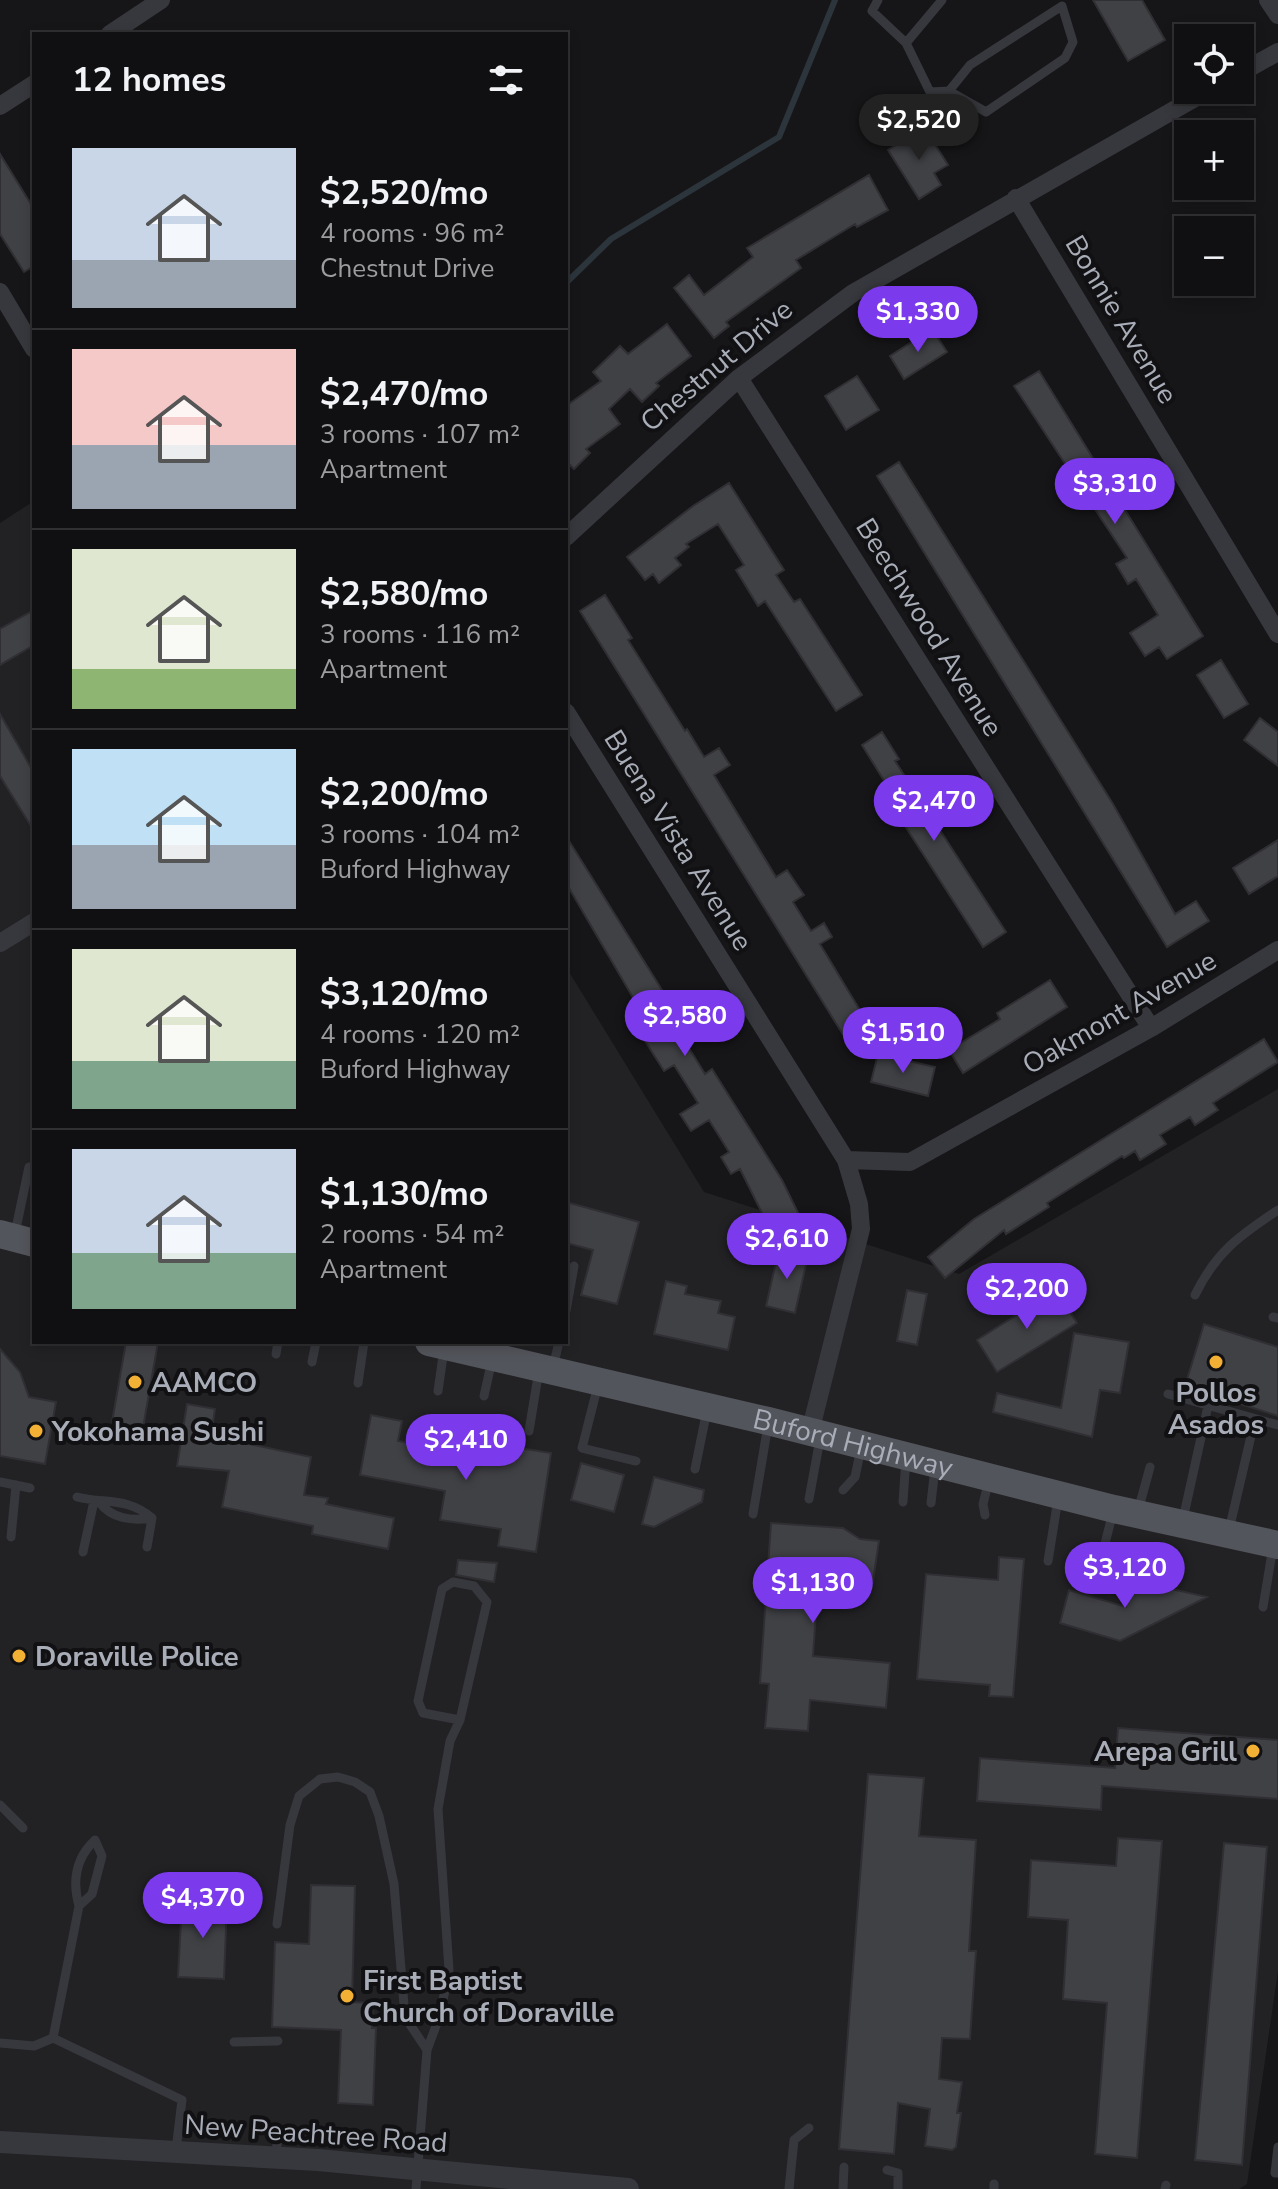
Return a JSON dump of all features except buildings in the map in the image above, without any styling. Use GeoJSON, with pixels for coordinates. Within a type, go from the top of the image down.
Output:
{"type":"FeatureCollection","features":[{"type":"Feature","properties":{"kind":"main road","name":"Buford Highway"},"geometry":{"type":"LineString","coordinates":[[439,1344],[768,1421],[1126,1512],[1277,1544]]}},
{"type":"Feature","properties":{"kind":"street"},"geometry":{"type":"LineString","coordinates":[[113,32],[161,0]]}},
{"type":"Feature","properties":{"kind":"street"},"geometry":{"type":"LineString","coordinates":[[1268,0],[1278,15]]}},
{"type":"Feature","properties":{"kind":"street"},"geometry":{"type":"LineString","coordinates":[[1254,65],[1278,52]]}},
{"type":"Feature","properties":{"kind":"street"},"geometry":{"type":"LineString","coordinates":[[0,106],[32,85]]}},
{"type":"Feature","properties":{"kind":"street","name":"Chestnut Drive"},"geometry":{"type":"LineString","coordinates":[[568,535],[739,378],[853,293],[1184,104]]}},
{"type":"Feature","properties":{"kind":"street","name":"Bonnie Avenue"},"geometry":{"type":"LineString","coordinates":[[1016,198],[1278,634]]}},
{"type":"Feature","properties":{"kind":"street"},"geometry":{"type":"LineString","coordinates":[[0,292],[32,346]]}},
{"type":"Feature","properties":{"kind":"street","name":"Beechwood Avenue"},"geometry":{"type":"LineString","coordinates":[[739,378],[1151,1028]]}},
{"type":"Feature","properties":{"kind":"street","name":"Buena Vista Avenue"},"geometry":{"type":"LineString","coordinates":[[568,715],[846,1160]]}},
{"type":"Feature","properties":{"kind":"street"},"geometry":{"type":"LineString","coordinates":[[0,943],[32,923]]}},
{"type":"Feature","properties":{"kind":"street","name":"Oakmont Avenue"},"geometry":{"type":"LineString","coordinates":[[846,1160],[910,1162],[1151,1028],[1278,950]]}},
{"type":"Feature","properties":{"kind":"street"},"geometry":{"type":"LineString","coordinates":[[816,1434],[861,1229],[859,1204],[846,1160]]}},
{"type":"Feature","properties":{"kind":"street","name":"New Peachtree Road"},"geometry":{"type":"LineString","coordinates":[[0,2142],[276,2157],[417,2179],[628,2189]]}},
{"type":"Feature","properties":{"kind":"lane"},"geometry":{"type":"LineString","coordinates":[[878,0],[872,11],[906,43],[930,92],[949,91],[986,112],[1065,58],[1073,42],[1062,6],[970,65],[949,91]]}},
{"type":"Feature","properties":{"kind":"lane"},"geometry":{"type":"LineString","coordinates":[[906,43],[942,0]]}},
{"type":"Feature","properties":{"kind":"lane"},"geometry":{"type":"LineString","coordinates":[[16,1238],[29,1167],[32,1168]]}},
{"type":"Feature","properties":{"kind":"lane"},"geometry":{"type":"LineString","coordinates":[[1195,1295],[1210,1264],[1237,1237],[1278,1210]]}},
{"type":"Feature","properties":{"kind":"lane"},"geometry":{"type":"LineString","coordinates":[[568,1300],[574,1266]]}},
{"type":"Feature","properties":{"kind":"lane"},"geometry":{"type":"LineString","coordinates":[[276,1354],[278,1344]]}},
{"type":"Feature","properties":{"kind":"lane"},"geometry":{"type":"LineString","coordinates":[[312,1362],[316,1344]]}},
{"type":"Feature","properties":{"kind":"lane"},"geometry":{"type":"LineString","coordinates":[[358,1383],[364,1344]]}},
{"type":"Feature","properties":{"kind":"lane"},"geometry":{"type":"LineString","coordinates":[[435,1344],[438,1391]]}},
{"type":"Feature","properties":{"kind":"lane"},"geometry":{"type":"LineString","coordinates":[[529,1431],[546,1369],[558,1344]]}},
{"type":"Feature","properties":{"kind":"lane"},"geometry":{"type":"LineString","coordinates":[[484,1396],[493,1356]]}},
{"type":"Feature","properties":{"kind":"lane"},"geometry":{"type":"LineString","coordinates":[[599,1381],[582,1448],[636,1461]]}},
{"type":"Feature","properties":{"kind":"lane"},"geometry":{"type":"LineString","coordinates":[[1168,1394],[1278,1425]]}},
{"type":"Feature","properties":{"kind":"lane"},"geometry":{"type":"LineString","coordinates":[[1182,1523],[1208,1406]]}},
{"type":"Feature","properties":{"kind":"lane"},"geometry":{"type":"LineString","coordinates":[[695,1469],[708,1407]]}},
{"type":"Feature","properties":{"kind":"lane"},"geometry":{"type":"LineString","coordinates":[[1228,1534],[1255,1419]]}},
{"type":"Feature","properties":{"kind":"lane"},"geometry":{"type":"LineString","coordinates":[[753,1514],[768,1421]]}},
{"type":"Feature","properties":{"kind":"lane"},"geometry":{"type":"LineString","coordinates":[[809,1499],[816,1434]]}},
{"type":"Feature","properties":{"kind":"lane"},"geometry":{"type":"LineString","coordinates":[[843,1490],[855,1477],[862,1445]]}},
{"type":"Feature","properties":{"kind":"lane"},"geometry":{"type":"LineString","coordinates":[[903,1502],[906,1457]]}},
{"type":"Feature","properties":{"kind":"lane"},"geometry":{"type":"LineString","coordinates":[[931,1503],[935,1464]]}},
{"type":"Feature","properties":{"kind":"lane"},"geometry":{"type":"LineString","coordinates":[[1098,1571],[1150,1467]]}},
{"type":"Feature","properties":{"kind":"lane"},"geometry":{"type":"LineString","coordinates":[[985,1515],[983,1504],[990,1479]]}},
{"type":"Feature","properties":{"kind":"lane"},"geometry":{"type":"LineString","coordinates":[[0,1482],[30,1488]]}},
{"type":"Feature","properties":{"kind":"lane"},"geometry":{"type":"LineString","coordinates":[[11,1537],[16,1485]]}},
{"type":"Feature","properties":{"kind":"lane"},"geometry":{"type":"LineString","coordinates":[[1048,1561],[1059,1495]]}},
{"type":"Feature","properties":{"kind":"lane"},"geometry":{"type":"LineString","coordinates":[[77,1497],[97,1502],[112,1499],[139,1507],[152,1518],[147,1547]]}},
{"type":"Feature","properties":{"kind":"lane"},"geometry":{"type":"LineString","coordinates":[[83,1552],[97,1502]]}},
{"type":"Feature","properties":{"kind":"lane"},"geometry":{"type":"LineString","coordinates":[[1263,1607],[1277,1544]]}},
{"type":"Feature","properties":{"kind":"lane"},"geometry":{"type":"LineString","coordinates":[[417,2179],[427,2050],[440,2015],[449,1970],[438,1809],[450,1741],[460,1720],[487,1602],[474,1586],[453,1582],[442,1589],[418,1701],[423,1713],[460,1720]]}},
{"type":"Feature","properties":{"kind":"lane"},"geometry":{"type":"LineString","coordinates":[[277,1924],[290,1825],[299,1796],[320,1779],[338,1777],[355,1782],[370,1792],[379,1816],[394,1884],[405,2017],[427,2050]]}},
{"type":"Feature","properties":{"kind":"lane"},"geometry":{"type":"LineString","coordinates":[[0,1805],[23,1828]]}},
{"type":"Feature","properties":{"kind":"lane"},"geometry":{"type":"LineString","coordinates":[[53,2038],[79,1906],[74,1887],[82,1852],[95,1840],[102,1856],[92,1894],[79,1906]]}},
{"type":"Feature","properties":{"kind":"lane"},"geometry":{"type":"LineString","coordinates":[[0,2043],[34,2046],[53,2038],[182,2100],[175,2153]]}},
{"type":"Feature","properties":{"kind":"lane"},"geometry":{"type":"LineString","coordinates":[[234,2042],[278,2041]]}},
{"type":"Feature","properties":{"kind":"lane"},"geometry":{"type":"LineString","coordinates":[[789,2189],[794,2140],[809,2128]]}},
{"type":"Feature","properties":{"kind":"lane"},"geometry":{"type":"LineString","coordinates":[[276,2157],[278,2131]]}},
{"type":"Feature","properties":{"kind":"lane"},"geometry":{"type":"LineString","coordinates":[[1278,2147],[1275,2173],[1278,2173]]}},
{"type":"Feature","properties":{"kind":"lane"},"geometry":{"type":"LineString","coordinates":[[843,2189],[844,2167]]}},
{"type":"Feature","properties":{"kind":"lane"},"geometry":{"type":"LineString","coordinates":[[887,2170],[898,2173],[898,2189]]}},
{"type":"Feature","properties":{"kind":"shaded area"},"geometry":{"type":"Polygon","coordinates":[[[32,502],[32,1344],[568,1344],[568,970],[704,1192],[959,1274],[1278,1089],[1278,1971],[1247,2184],[1239,2189],[0,2189],[0,523],[32,502]]]}},
{"type":"Feature","properties":{"kind":"waterway"},"geometry":{"type":"LineString","coordinates":[[568,281],[611,239],[779,137],[835,0]]}},
{"type":"Feature","properties":{"kind":"place","name":"Pollos Asados"},"geometry":{"type":"Point","coordinates":[1216,1362]}},
{"type":"Feature","properties":{"kind":"place","name":"AAMCO"},"geometry":{"type":"Point","coordinates":[135,1382]}},
{"type":"Feature","properties":{"kind":"place","name":"Yokohama Sushi"},"geometry":{"type":"Point","coordinates":[36,1431]}},
{"type":"Feature","properties":{"kind":"place","name":"Doraville Police"},"geometry":{"type":"Point","coordinates":[19,1656]}},
{"type":"Feature","properties":{"kind":"place","name":"Arepa Grill"},"geometry":{"type":"Point","coordinates":[1253,1751]}},
{"type":"Feature","properties":{"kind":"place","name":"First Baptist Church of Doraville"},"geometry":{"type":"Point","coordinates":[347,1996]}}]}
